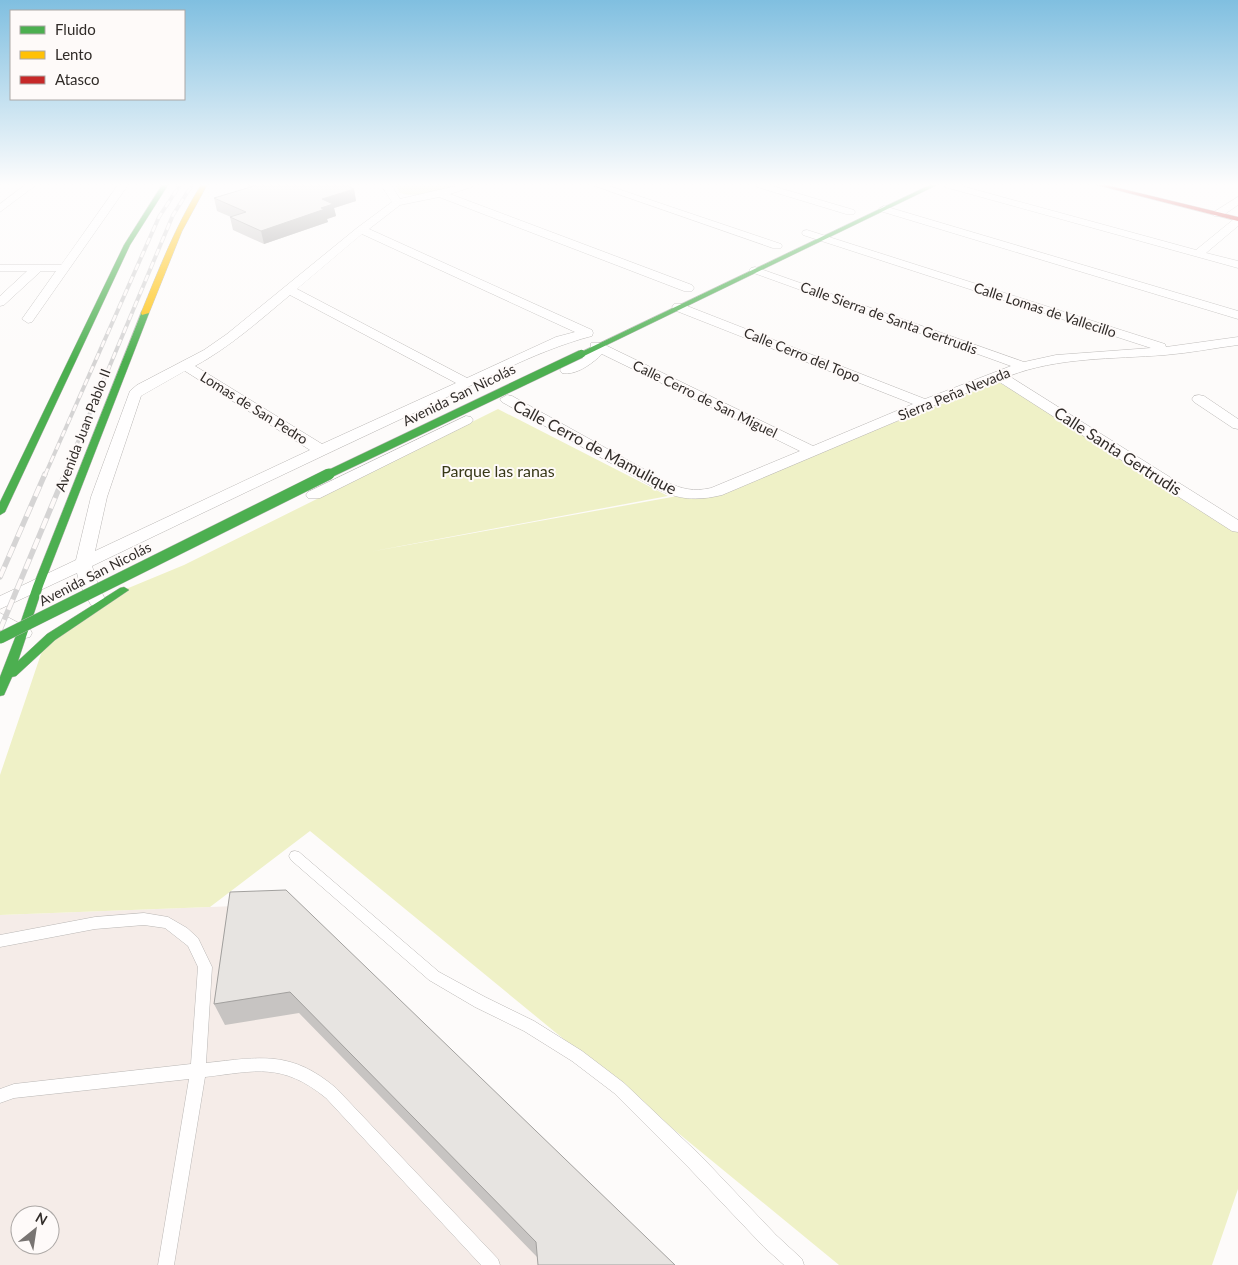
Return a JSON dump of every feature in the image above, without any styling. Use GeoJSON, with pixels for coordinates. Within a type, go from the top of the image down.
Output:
{"type":"FeatureCollection","features":[{"type":"Feature","properties":{"kind":"street"},"geometry":{"type":"LineString","coordinates":[[28,319],[80,244]]}},
{"type":"Feature","properties":{"kind":"street"},"geometry":{"type":"LineString","coordinates":[[0,512],[128,244]]}},
{"type":"Feature","properties":{"kind":"street","name":"Avenida Juan Pablo II"},"geometry":{"type":"LineString","coordinates":[[2,688],[41,592],[172,244]]}},
{"type":"Feature","properties":{"kind":"street"},"geometry":{"type":"LineString","coordinates":[[97,601],[89,585],[87,572],[99,496],[135,394],[151,383],[186,366],[232,337],[344,244]]}},
{"type":"Feature","properties":{"kind":"street"},"geometry":{"type":"LineString","coordinates":[[393,244],[591,331]]}},
{"type":"Feature","properties":{"kind":"street"},"geometry":{"type":"LineString","coordinates":[[578,244],[693,286]]}},
{"type":"Feature","properties":{"kind":"street"},"geometry":{"type":"LineString","coordinates":[[760,254],[781,244]]}},
{"type":"Feature","properties":{"kind":"street","name":"Avenida San Nicolás"},"geometry":{"type":"LineString","coordinates":[[0,638],[296,490],[581,354],[675,301],[755,270],[810,244]]}},
{"type":"Feature","properties":{"kind":"street","name":"Calle Lomas de Vallecillo"},"geometry":{"type":"LineString","coordinates":[[841,244],[1169,351]]}},
{"type":"Feature","properties":{"kind":"street"},"geometry":{"type":"LineString","coordinates":[[1001,244],[1238,315]]}},
{"type":"Feature","properties":{"kind":"street"},"geometry":{"type":"LineString","coordinates":[[1162,244],[1238,265]]}},
{"type":"Feature","properties":{"kind":"street"},"geometry":{"type":"LineString","coordinates":[[1198,254],[1210,244]]}},
{"type":"Feature","properties":{"kind":"street"},"geometry":{"type":"LineString","coordinates":[[0,268],[63,268]]}},
{"type":"Feature","properties":{"kind":"street"},"geometry":{"type":"LineString","coordinates":[[0,302],[38,268]]}},
{"type":"Feature","properties":{"kind":"street","name":"Calle Sierra de Santa Gertrudis"},"geometry":{"type":"LineString","coordinates":[[755,270],[1023,366]]}},
{"type":"Feature","properties":{"kind":"street","name":"Avenida San Nicolás"},"geometry":{"type":"LineString","coordinates":[[675,301],[693,286]]}},
{"type":"Feature","properties":{"kind":"street"},"geometry":{"type":"LineString","coordinates":[[290,290],[467,383]]}},
{"type":"Feature","properties":{"kind":"street","name":"Calle Cerro del Topo"},"geometry":{"type":"LineString","coordinates":[[675,301],[925,404]]}},
{"type":"Feature","properties":{"kind":"street"},"geometry":{"type":"LineString","coordinates":[[23,633],[5,614],[41,592],[87,572],[193,510],[561,340],[591,331]]}},
{"type":"Feature","properties":{"kind":"street","name":"Avenida San Nicolás"},"geometry":{"type":"LineString","coordinates":[[159,540],[570,346],[591,331]]}},
{"type":"Feature","properties":{"kind":"street","name":"Sierra Peña Nevada"},"geometry":{"type":"LineString","coordinates":[[684,495],[702,496],[716,492],[925,404],[1023,366],[1075,357],[1169,351],[1238,341]]}},
{"type":"Feature","properties":{"kind":"street"},"geometry":{"type":"LineString","coordinates":[[2,688],[43,641],[84,613],[124,590],[586,361],[597,352],[596,346]]}},
{"type":"Feature","properties":{"kind":"street","name":"Calle Cerro de San Miguel"},"geometry":{"type":"LineString","coordinates":[[596,346],[814,452]]}},
{"type":"Feature","properties":{"kind":"street","name":"Lomas de San Pedro"},"geometry":{"type":"LineString","coordinates":[[186,366],[321,450]]}},
{"type":"Feature","properties":{"kind":"street","name":"Calle Santa Gertrudis"},"geometry":{"type":"LineString","coordinates":[[998,375],[1238,527]]}},
{"type":"Feature","properties":{"kind":"street","name":"Calle Cerro de Mamulique"},"geometry":{"type":"LineString","coordinates":[[507,399],[661,485],[684,495]]}},
{"type":"Feature","properties":{"kind":"street"},"geometry":{"type":"LineString","coordinates":[[1199,399],[1238,425]]}},
{"type":"Feature","properties":{"kind":"street"},"geometry":{"type":"LineString","coordinates":[[0,645],[23,633],[124,590]]}},
{"type":"Feature","properties":{"kind":"lane"},"geometry":{"type":"LineString","coordinates":[[295,856],[434,976],[528,1026],[577,1056],[619,1088],[696,1162],[770,1241],[796,1265]]}},
{"type":"Feature","properties":{"kind":"lane"},"geometry":{"type":"LineString","coordinates":[[3,942],[95,923],[144,918],[168,923],[193,942],[205,967],[198,1072],[166,1265]]}},
{"type":"Feature","properties":{"kind":"lane"},"geometry":{"type":"LineString","coordinates":[[0,1096],[14,1091],[259,1064],[278,1065],[296,1069],[313,1078],[332,1092],[492,1265]]}},
{"type":"Feature","properties":{"kind":"shaded area"},"geometry":{"type":"Polygon","coordinates":[[[290,904],[671,1265],[0,1265],[0,915],[290,904]]]}},
{"type":"Feature","properties":{"kind":"green space","name":"Parque las ranas"},"geometry":{"type":"Polygon","coordinates":[[[998,382],[1033,401],[1238,531],[1238,1189],[1212,1265],[839,1265],[310,831],[210,907],[0,915],[0,775],[43,648],[97,601],[184,565],[498,409],[668,496],[369,552],[683,495],[716,492],[998,382]]]}},
{"type":"Feature","properties":{"kind":"building"},"geometry":{"type":"Polygon","coordinates":[[[286,890],[675,1265],[538,1265],[536,1242],[290,992],[214,1004],[230,892],[286,890]]]}},
{"type":"Feature","properties":{"kind":"railway"},"geometry":{"type":"LineString","coordinates":[[45,475],[147,244]]}},
{"type":"Feature","properties":{"kind":"railway"},"geometry":{"type":"LineString","coordinates":[[64,475],[161,244]]}},
{"type":"Feature","properties":{"kind":"railway"},"geometry":{"type":"LineString","coordinates":[[0,577],[45,474]]}},
{"type":"Feature","properties":{"kind":"railway"},"geometry":{"type":"LineString","coordinates":[[0,630],[65,474]]}},
{"type":"Feature","properties":{"kind":"traffic: fast"},"geometry":{"type":"LineString","coordinates":[[0,512],[128,244]]}},
{"type":"Feature","properties":{"kind":"traffic: fast"},"geometry":{"type":"LineString","coordinates":[[581,354],[811,244]]}},
{"type":"Feature","properties":{"kind":"traffic: fast"},"geometry":{"type":"LineString","coordinates":[[0,692],[23,633],[38,586],[145,313]]}},
{"type":"Feature","properties":{"kind":"traffic: fast"},"geometry":{"type":"LineString","coordinates":[[0,638],[296,490],[581,354]]}},
{"type":"Feature","properties":{"kind":"traffic: fast"},"geometry":{"type":"LineString","coordinates":[[12,673],[51,637],[124,590]]}},
{"type":"Feature","properties":{"kind":"traffic: slow"},"geometry":{"type":"LineString","coordinates":[[145,313],[172,244]]}}]}
